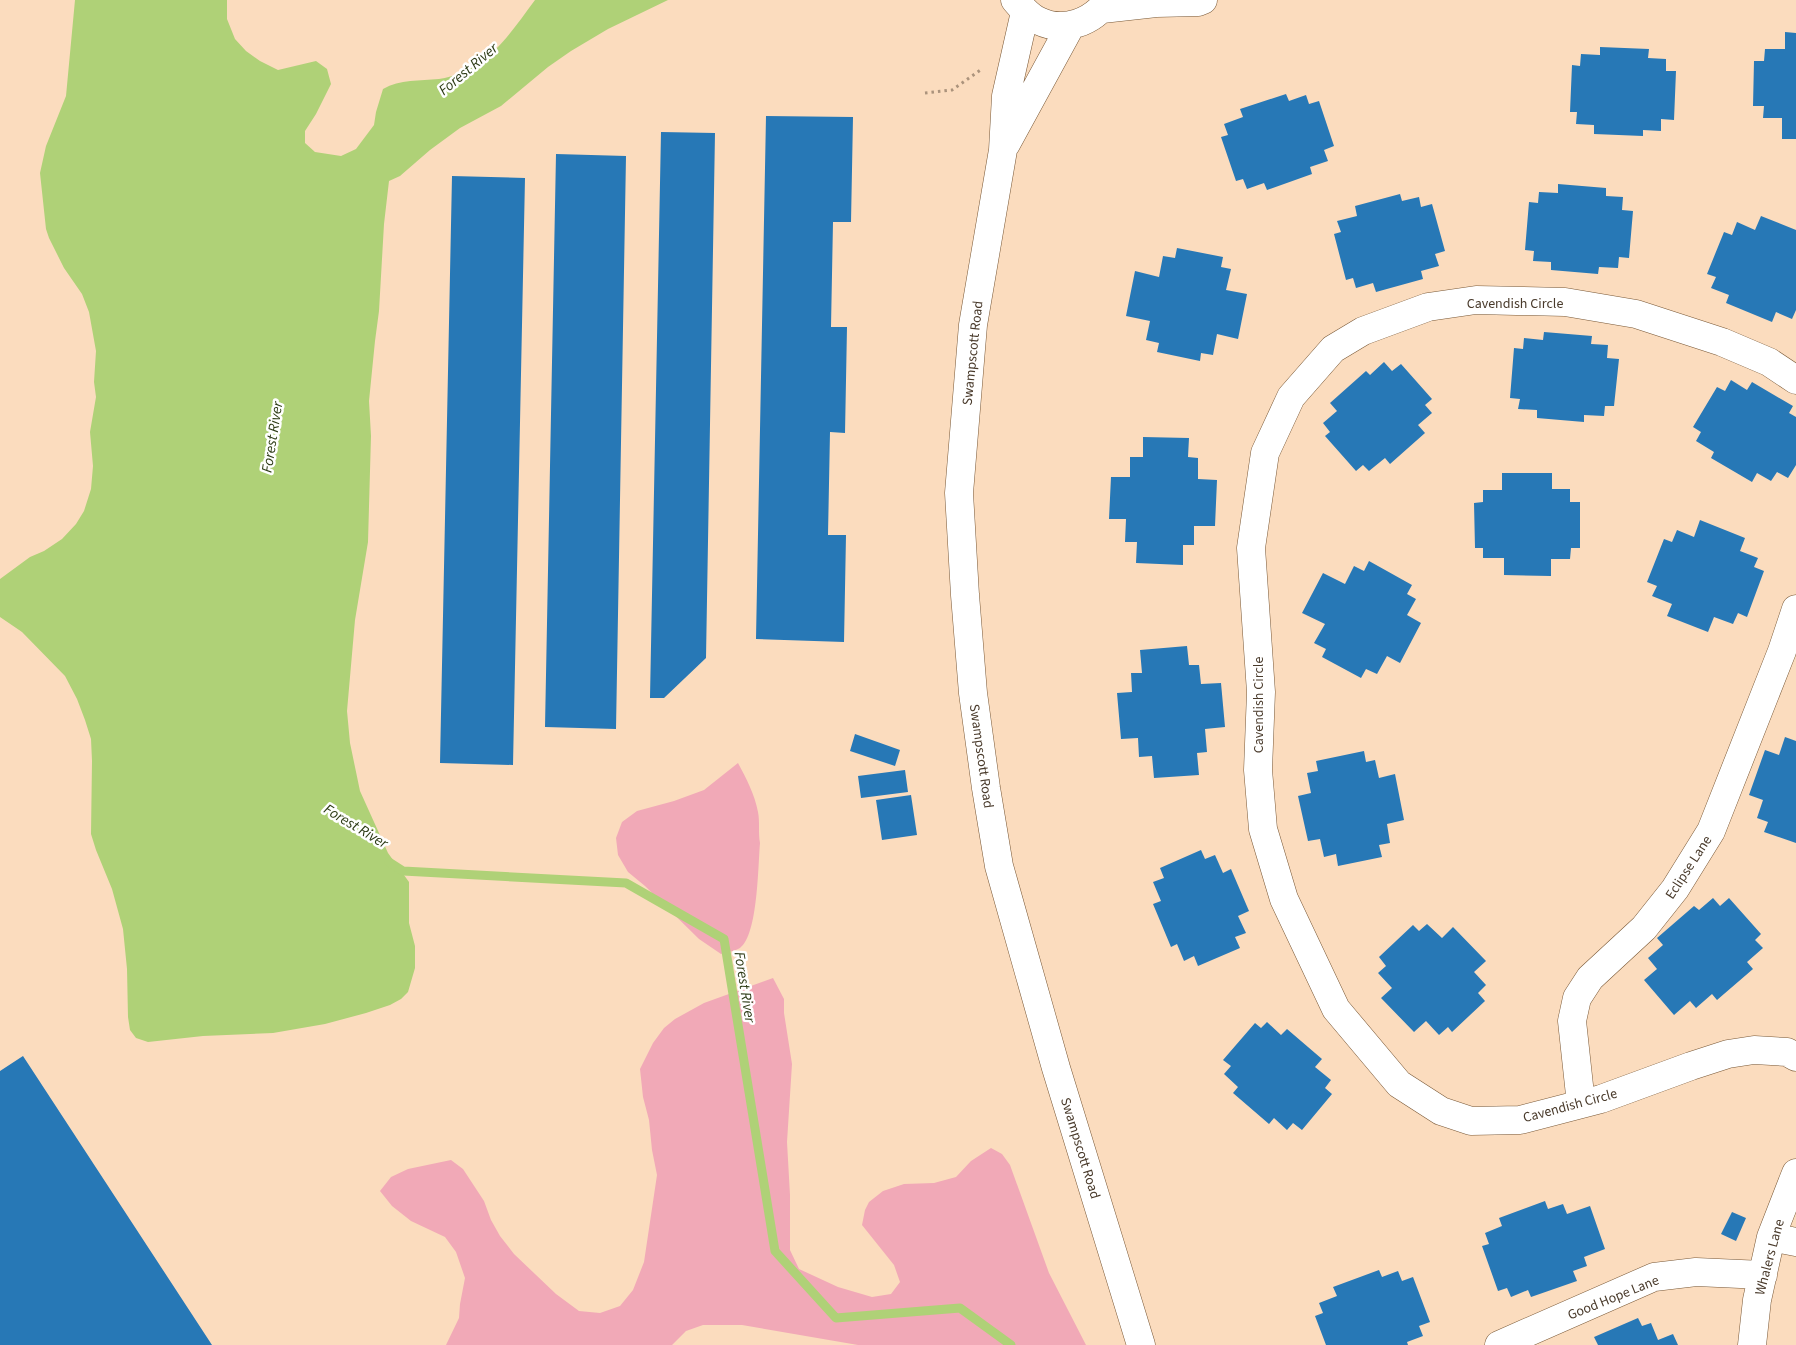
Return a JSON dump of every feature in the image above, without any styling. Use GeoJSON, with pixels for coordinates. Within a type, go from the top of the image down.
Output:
{"type":"FeatureCollection","features":[{"type":"Feature","properties":{"kind":"street"},"geometry":{"type":"LineString","coordinates":[[1020,6],[1038,21],[1054,25],[1072,25],[1088,19],[1105,4],[1198,2],[1204,0]]}},
{"type":"Feature","properties":{"kind":"street","name":"Swampscott Road"},"geometry":{"type":"LineString","coordinates":[[1020,6],[1006,96],[1003,150],[973,325],[959,493],[973,693],[999,866],[1056,1068],[1141,1345]]}},
{"type":"Feature","properties":{"kind":"street","name":"Swampscott Road"},"geometry":{"type":"LineString","coordinates":[[1003,150],[1072,25]]}},
{"type":"Feature","properties":{"kind":"street","name":"Cavendish Circle"},"geometry":{"type":"LineString","coordinates":[[1796,380],[1768,362],[1722,342],[1636,314],[1565,302],[1476,300],[1428,307],[1363,331],[1333,349],[1291,396],[1265,453],[1251,548],[1261,692],[1258,770],[1263,829],[1284,899],[1336,1009],[1399,1084],[1440,1111],[1472,1121],[1520,1120],[1601,1099],[1728,1054],[1754,1050],[1787,1052],[1796,1057]]}},
{"type":"Feature","properties":{"kind":"street","name":"Eclipse Lane"},"geometry":{"type":"LineString","coordinates":[[1581,1104],[1572,1022],[1577,998],[1590,978],[1644,928],[1675,888],[1711,831],[1782,652],[1796,609]]}},
{"type":"Feature","properties":{"kind":"street","name":"Whalers Lane"},"geometry":{"type":"LineString","coordinates":[[1752,1345],[1762,1275],[1784,1239],[1796,1172]]}},
{"type":"Feature","properties":{"kind":"street","name":"Good Hope Lane"},"geometry":{"type":"LineString","coordinates":[[1499,1345],[1654,1277],[1696,1272],[1762,1275]]}},
{"type":"Feature","properties":{"kind":"path"},"geometry":{"type":"LineString","coordinates":[[925,93],[952,90],[985,68]]}},
{"type":"Feature","properties":{"kind":"shaded area"},"geometry":{"type":"Polygon","coordinates":[[[738,763],[752,793],[758,812],[760,843],[758,883],[754,915],[746,941],[740,948],[721,954],[699,939],[628,872],[618,855],[616,838],[622,822],[637,811],[674,801],[704,790],[738,763]]]}},
{"type":"Feature","properties":{"kind":"shaded area"},"geometry":{"type":"Polygon","coordinates":[[[773,978],[784,999],[784,1013],[792,1064],[787,1142],[790,1195],[790,1250],[799,1269],[838,1287],[872,1297],[891,1294],[900,1282],[894,1265],[862,1225],[869,1202],[883,1191],[904,1184],[934,1183],[956,1177],[971,1161],[991,1148],[1002,1154],[1010,1165],[1049,1273],[1086,1345],[858,1345],[742,1325],[703,1325],[686,1331],[672,1345],[446,1345],[459,1318],[465,1278],[456,1252],[445,1237],[411,1221],[392,1206],[380,1191],[391,1177],[408,1169],[451,1160],[463,1169],[484,1201],[491,1220],[500,1236],[514,1254],[556,1294],[579,1311],[600,1313],[620,1306],[633,1290],[644,1262],[657,1175],[640,1069],[653,1043],[664,1028],[675,1019],[704,1003],[773,978]]]}},
{"type":"Feature","properties":{"kind":"water"},"geometry":{"type":"Polygon","coordinates":[[[75,0],[227,0],[227,19],[235,39],[246,51],[260,61],[278,70],[316,61],[327,69],[331,84],[305,131],[305,143],[315,152],[341,156],[356,149],[374,125],[383,89],[403,82],[439,79],[470,69],[506,39],[535,0],[668,0],[608,29],[571,51],[548,67],[501,106],[460,128],[430,150],[400,176],[389,181],[384,224],[379,311],[369,401],[371,436],[368,542],[355,620],[347,711],[350,743],[360,791],[388,853],[409,882],[409,923],[415,946],[415,968],[408,992],[401,999],[366,1013],[325,1024],[273,1033],[203,1036],[148,1042],[136,1038],[130,1030],[128,1017],[127,969],[123,929],[112,889],[91,834],[91,739],[85,720],[65,676],[22,632],[0,617],[0,579],[30,557],[44,551],[62,539],[76,524],[84,511],[91,489],[93,466],[90,432],[96,397],[94,382],[96,351],[89,312],[82,294],[64,268],[46,229],[40,173],[46,146],[66,96],[75,0]]]}},
{"type":"Feature","properties":{"kind":"building"},"geometry":{"type":"Polygon","coordinates":[[[1785,32],[1796,33],[1796,139],[1782,139],[1782,118],[1763,118],[1764,106],[1753,106],[1754,61],[1764,61],[1765,49],[1785,49],[1785,32]]]}},
{"type":"Feature","properties":{"kind":"building"},"geometry":{"type":"Polygon","coordinates":[[[1600,47],[1649,49],[1648,58],[1666,59],[1666,71],[1676,71],[1674,120],[1661,119],[1661,131],[1643,130],[1643,136],[1594,134],[1594,125],[1576,124],[1577,112],[1570,112],[1572,65],[1580,66],[1581,54],[1600,55],[1600,47]]]}},
{"type":"Feature","properties":{"kind":"building"},"geometry":{"type":"Polygon","coordinates":[[[1286,94],[1289,101],[1306,95],[1309,104],[1319,101],[1334,146],[1324,150],[1328,161],[1310,167],[1312,174],[1267,190],[1264,183],[1247,189],[1243,179],[1236,181],[1221,137],[1228,135],[1224,124],[1243,117],[1240,109],[1286,94]]]}},
{"type":"Feature","properties":{"kind":"building"},"geometry":{"type":"Polygon","coordinates":[[[766,116],[853,117],[851,222],[833,222],[831,327],[847,327],[845,433],[830,432],[828,535],[846,535],[844,642],[756,639],[766,116]]]}},
{"type":"Feature","properties":{"kind":"building"},"geometry":{"type":"Polygon","coordinates":[[[661,132],[715,133],[706,658],[664,698],[650,698],[661,132]]]}},
{"type":"Feature","properties":{"kind":"building"},"geometry":{"type":"Polygon","coordinates":[[[556,154],[626,156],[616,729],[545,727],[556,154]]]}},
{"type":"Feature","properties":{"kind":"building"},"geometry":{"type":"Polygon","coordinates":[[[452,176],[525,178],[513,765],[440,763],[452,176]]]}},
{"type":"Feature","properties":{"kind":"building"},"geometry":{"type":"Polygon","coordinates":[[[1558,184],[1606,188],[1606,196],[1623,197],[1622,210],[1633,211],[1629,258],[1619,257],[1618,268],[1599,267],[1598,274],[1551,270],[1551,262],[1533,261],[1534,251],[1525,250],[1529,202],[1538,203],[1539,192],[1558,193],[1558,184]]]}},
{"type":"Feature","properties":{"kind":"building"},"geometry":{"type":"Polygon","coordinates":[[[1400,194],[1402,201],[1419,197],[1421,207],[1432,204],[1445,251],[1435,254],[1439,266],[1421,271],[1423,279],[1376,292],[1373,283],[1356,288],[1353,278],[1346,280],[1334,234],[1341,232],[1337,221],[1357,216],[1355,206],[1400,194]]]}},
{"type":"Feature","properties":{"kind":"building"},"geometry":{"type":"Polygon","coordinates":[[[1761,216],[1796,230],[1796,310],[1792,319],[1776,312],[1772,322],[1726,303],[1729,295],[1711,288],[1716,277],[1707,274],[1724,232],[1732,235],[1737,222],[1755,230],[1761,216]]]}},
{"type":"Feature","properties":{"kind":"building"},"geometry":{"type":"Polygon","coordinates":[[[1177,248],[1223,257],[1221,267],[1231,269],[1226,290],[1247,294],[1238,339],[1217,334],[1213,355],[1201,353],[1200,361],[1157,352],[1159,343],[1146,340],[1150,321],[1126,316],[1135,271],[1159,277],[1163,256],[1175,258],[1177,248]]]}},
{"type":"Feature","properties":{"kind":"building"},"geometry":{"type":"Polygon","coordinates":[[[1544,332],[1592,336],[1591,344],[1608,345],[1607,358],[1619,359],[1614,406],[1605,406],[1604,416],[1584,415],[1584,422],[1537,418],[1537,410],[1518,409],[1520,399],[1510,398],[1514,348],[1523,349],[1524,338],[1543,340],[1544,332]]]}},
{"type":"Feature","properties":{"kind":"building"},"geometry":{"type":"Polygon","coordinates":[[[1384,362],[1392,371],[1401,364],[1432,399],[1425,405],[1432,413],[1418,425],[1425,433],[1390,464],[1385,458],[1369,471],[1363,465],[1356,471],[1325,436],[1330,432],[1323,423],[1337,411],[1330,403],[1366,371],[1370,375],[1384,362]]]}},
{"type":"Feature","properties":{"kind":"building"},"geometry":{"type":"Polygon","coordinates":[[[1731,380],[1747,390],[1752,382],[1793,406],[1789,413],[1796,417],[1796,465],[1788,478],[1777,472],[1771,481],[1757,473],[1752,482],[1711,458],[1714,452],[1696,441],[1701,432],[1693,427],[1717,387],[1725,391],[1731,380]]]}},
{"type":"Feature","properties":{"kind":"building"},"geometry":{"type":"Polygon","coordinates":[[[1143,437],[1189,438],[1188,457],[1198,458],[1198,479],[1217,480],[1215,526],[1194,526],[1194,545],[1183,545],[1183,565],[1136,563],[1137,542],[1125,542],[1126,519],[1109,519],[1111,477],[1130,477],[1130,457],[1143,457],[1143,437]]]}},
{"type":"Feature","properties":{"kind":"building"},"geometry":{"type":"Polygon","coordinates":[[[1502,473],[1552,473],[1552,489],[1570,489],[1570,502],[1580,502],[1580,548],[1571,548],[1570,559],[1551,559],[1551,576],[1504,575],[1504,558],[1483,558],[1483,548],[1475,548],[1474,503],[1483,502],[1483,490],[1502,490],[1502,473]]]}},
{"type":"Feature","properties":{"kind":"building"},"geometry":{"type":"Polygon","coordinates":[[[1700,520],[1745,538],[1740,551],[1758,558],[1754,567],[1764,571],[1747,617],[1738,613],[1733,624],[1714,617],[1708,632],[1667,616],[1672,604],[1652,596],[1657,586],[1647,582],[1664,539],[1672,542],[1677,530],[1694,537],[1700,520]]]}},
{"type":"Feature","properties":{"kind":"building"},"geometry":{"type":"Polygon","coordinates":[[[1369,561],[1412,585],[1407,594],[1416,599],[1407,615],[1421,623],[1400,663],[1387,656],[1377,674],[1366,669],[1361,678],[1322,657],[1326,649],[1314,643],[1325,624],[1302,613],[1323,573],[1345,584],[1354,566],[1364,571],[1369,561]]]}},
{"type":"Feature","properties":{"kind":"building"},"geometry":{"type":"Polygon","coordinates":[[[1187,646],[1189,665],[1199,665],[1201,684],[1221,683],[1225,727],[1205,729],[1207,752],[1197,753],[1199,775],[1154,778],[1152,756],[1139,757],[1138,738],[1121,739],[1117,693],[1132,692],[1131,673],[1142,673],[1140,650],[1187,646]]]}},
{"type":"Feature","properties":{"kind":"building"},"geometry":{"type":"Polygon","coordinates":[[[855,734],[900,750],[895,766],[850,751],[855,734]]]}},
{"type":"Feature","properties":{"kind":"building"},"geometry":{"type":"Polygon","coordinates":[[[1785,737],[1796,741],[1796,843],[1764,832],[1768,822],[1757,818],[1763,800],[1749,795],[1765,750],[1779,755],[1785,737]]]}},
{"type":"Feature","properties":{"kind":"building"},"geometry":{"type":"Polygon","coordinates":[[[1364,751],[1366,762],[1375,760],[1379,778],[1395,774],[1404,820],[1387,824],[1390,843],[1379,845],[1382,857],[1338,866],[1336,854],[1324,857],[1320,839],[1308,841],[1298,796],[1311,793],[1307,773],[1318,771],[1316,761],[1364,751]]]}},
{"type":"Feature","properties":{"kind":"building"},"geometry":{"type":"Polygon","coordinates":[[[905,770],[908,792],[861,798],[858,776],[905,770]]]}},
{"type":"Feature","properties":{"kind":"building"},"geometry":{"type":"Polygon","coordinates":[[[911,795],[917,835],[882,840],[876,800],[911,795]]]}},
{"type":"Feature","properties":{"kind":"building"},"geometry":{"type":"Polygon","coordinates":[[[1201,850],[1205,859],[1215,855],[1223,873],[1231,869],[1249,911],[1238,916],[1246,933],[1235,937],[1240,948],[1198,966],[1194,956],[1184,961],[1177,944],[1171,947],[1153,904],[1161,901],[1153,882],[1164,878],[1160,868],[1201,850]]]}},
{"type":"Feature","properties":{"kind":"building"},"geometry":{"type":"Polygon","coordinates":[[[1713,898],[1720,906],[1729,898],[1761,934],[1755,940],[1763,948],[1747,962],[1753,969],[1717,1000],[1712,994],[1696,1008],[1690,1001],[1674,1015],[1644,980],[1657,969],[1648,958],[1663,945],[1657,938],[1694,906],[1699,910],[1713,898]]]}},
{"type":"Feature","properties":{"kind":"building"},"geometry":{"type":"Polygon","coordinates":[[[1427,924],[1442,938],[1453,927],[1486,961],[1474,972],[1486,985],[1478,993],[1485,1001],[1452,1032],[1448,1027],[1439,1035],[1426,1021],[1414,1032],[1381,998],[1392,988],[1378,973],[1386,966],[1379,957],[1413,925],[1419,931],[1427,924]]]}},
{"type":"Feature","properties":{"kind":"building"},"geometry":{"type":"Polygon","coordinates":[[[1267,1022],[1281,1035],[1287,1029],[1322,1059],[1315,1067],[1331,1080],[1325,1088],[1332,1094],[1302,1130],[1293,1123],[1287,1130],[1274,1118],[1269,1124],[1233,1093],[1238,1087],[1224,1074],[1231,1066],[1223,1060],[1255,1023],[1261,1028],[1267,1022]]]}},
{"type":"Feature","properties":{"kind":"building"},"geometry":{"type":"Polygon","coordinates":[[[23,1056],[212,1345],[0,1345],[0,1071],[23,1056]]]}},
{"type":"Feature","properties":{"kind":"building"},"geometry":{"type":"Polygon","coordinates":[[[1545,1201],[1548,1209],[1563,1204],[1567,1214],[1590,1206],[1605,1249],[1584,1257],[1587,1266],[1573,1271],[1577,1281],[1531,1297],[1528,1290],[1511,1297],[1507,1288],[1498,1291],[1482,1246],[1489,1244],[1485,1233],[1502,1226],[1499,1218],[1545,1201]]]}},
{"type":"Feature","properties":{"kind":"building"},"geometry":{"type":"Polygon","coordinates":[[[1732,1212],[1746,1218],[1736,1241],[1721,1234],[1732,1212]]]}},
{"type":"Feature","properties":{"kind":"building"},"geometry":{"type":"Polygon","coordinates":[[[1379,1270],[1382,1277],[1398,1271],[1402,1281],[1413,1277],[1430,1322],[1419,1326],[1423,1336],[1407,1342],[1408,1345],[1326,1345],[1315,1316],[1323,1313],[1319,1303],[1337,1296],[1333,1287],[1379,1270]]]}},
{"type":"Feature","properties":{"kind":"building"},"geometry":{"type":"Polygon","coordinates":[[[1638,1318],[1642,1326],[1651,1323],[1658,1340],[1673,1334],[1678,1345],[1598,1345],[1594,1337],[1638,1318]]]}},
{"type":"Feature","properties":{"kind":"waterway","name":"Forest River"},"geometry":{"type":"LineString","coordinates":[[389,862],[403,871],[626,883],[724,939],[775,1251],[836,1318],[960,1308],[1011,1345]]}}]}
